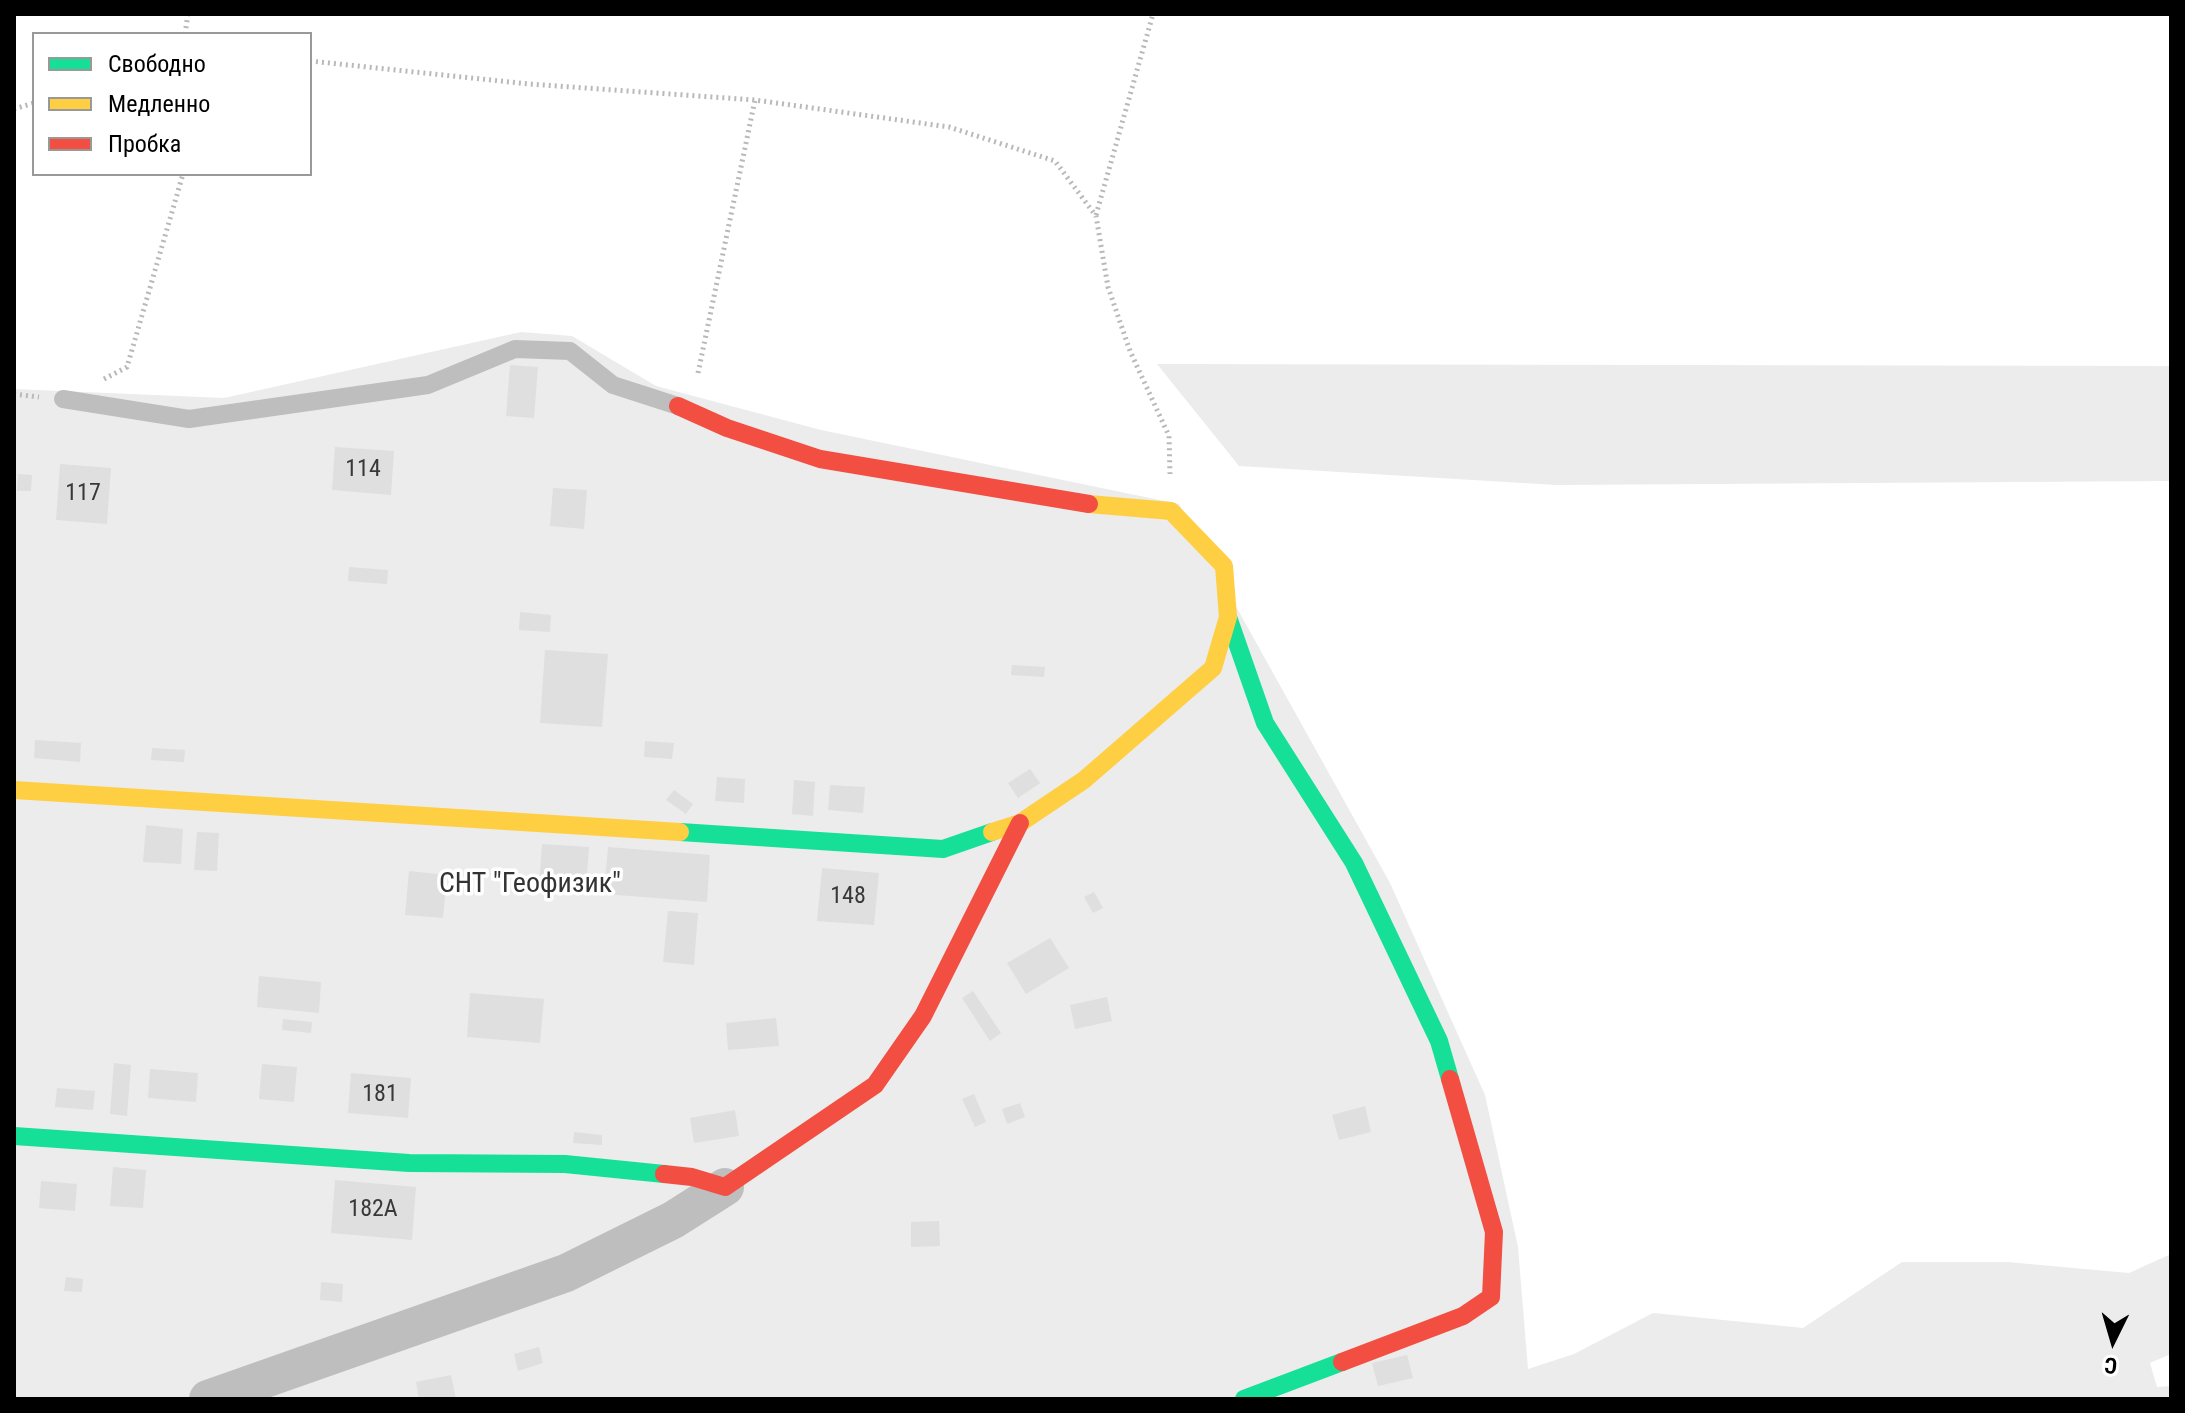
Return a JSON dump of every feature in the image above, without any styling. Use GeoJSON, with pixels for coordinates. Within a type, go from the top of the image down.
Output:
{"type":"FeatureCollection","features":[{"type":"Feature","properties":{"kind":"street"},"geometry":{"type":"LineString","coordinates":[[678,406],[727,428],[820,459],[1082,503],[1171,511],[1224,566],[1228,617],[1265,723],[1354,863],[1439,1041],[1494,1232],[1491,1297],[1463,1316],[1244,1399]]}},
{"type":"Feature","properties":{"kind":"street"},"geometry":{"type":"LineString","coordinates":[[14,790],[943,849],[1020,823],[1084,780],[1213,668],[1228,617]]}},
{"type":"Feature","properties":{"kind":"street"},"geometry":{"type":"LineString","coordinates":[[208,1399],[566,1273],[673,1220],[875,1085],[923,1016],[1020,823]]}},
{"type":"Feature","properties":{"kind":"street"},"geometry":{"type":"LineString","coordinates":[[14,1136],[409,1163],[565,1164],[692,1177],[725,1187]]}},
{"type":"Feature","properties":{"kind":"lane"},"geometry":{"type":"LineString","coordinates":[[63,399],[189,419],[428,385],[515,349],[570,351],[613,385],[678,406]]}},
{"type":"Feature","properties":{"kind":"path"},"geometry":{"type":"LineString","coordinates":[[1153,14],[1096,216],[1108,287],[1130,351],[1169,436],[1171,511]]}},
{"type":"Feature","properties":{"kind":"path"},"geometry":{"type":"LineString","coordinates":[[312,61],[529,84],[755,100],[949,127],[1055,161],[1096,216]]}},
{"type":"Feature","properties":{"kind":"path"},"geometry":{"type":"LineString","coordinates":[[678,406],[701,369],[755,100]]}},
{"type":"Feature","properties":{"kind":"path"},"geometry":{"type":"LineString","coordinates":[[14,394],[63,399],[127,367],[182,176]]}},
{"type":"Feature","properties":{"kind":"green space","name":"СНТ \"Геофизик\""},"geometry":{"type":"Polygon","coordinates":[[[521,332],[572,336],[656,386],[821,430],[1179,504],[1390,883],[1485,1095],[1518,1247],[1528,1369],[1574,1354],[1653,1313],[1803,1328],[1902,1262],[2007,1262],[2129,1273],[2171,1254],[2171,1354],[2150,1363],[2157,1387],[2171,1386],[2171,1399],[14,1399],[14,389],[224,398],[521,332]]]}},
{"type":"Feature","properties":{"kind":"green space"},"geometry":{"type":"Polygon","coordinates":[[[1157,364],[2171,366],[2171,481],[1556,485],[1239,466],[1157,364]]]}},
{"type":"Feature","properties":{"kind":"building"},"geometry":{"type":"Polygon","coordinates":[[[510,365],[538,367],[534,418],[506,416],[510,365]]]}},
{"type":"Feature","properties":{"kind":"building"},"geometry":{"type":"Polygon","coordinates":[[[335,447],[394,451],[391,495],[332,490],[335,447]]]}},
{"type":"Feature","properties":{"kind":"building"},"geometry":{"type":"Polygon","coordinates":[[[60,464],[111,468],[107,524],[56,520],[60,464]]]}},
{"type":"Feature","properties":{"kind":"building"},"geometry":{"type":"Polygon","coordinates":[[[18,474],[32,475],[31,491],[17,491],[18,474]]]}},
{"type":"Feature","properties":{"kind":"building"},"geometry":{"type":"Polygon","coordinates":[[[553,488],[587,490],[584,529],[550,526],[553,488]]]}},
{"type":"Feature","properties":{"kind":"building"},"geometry":{"type":"Polygon","coordinates":[[[349,567],[388,570],[387,584],[348,581],[349,567]]]}},
{"type":"Feature","properties":{"kind":"building"},"geometry":{"type":"Polygon","coordinates":[[[520,612],[551,615],[550,632],[519,630],[520,612]]]}},
{"type":"Feature","properties":{"kind":"building"},"geometry":{"type":"Polygon","coordinates":[[[545,650],[608,654],[602,727],[540,723],[545,650]]]}},
{"type":"Feature","properties":{"kind":"building"},"geometry":{"type":"Polygon","coordinates":[[[1012,665],[1045,667],[1044,677],[1011,675],[1012,665]]]}},
{"type":"Feature","properties":{"kind":"building"},"geometry":{"type":"Polygon","coordinates":[[[35,740],[81,743],[80,762],[34,758],[35,740]]]}},
{"type":"Feature","properties":{"kind":"building"},"geometry":{"type":"Polygon","coordinates":[[[645,741],[674,743],[672,759],[644,757],[645,741]]]}},
{"type":"Feature","properties":{"kind":"building"},"geometry":{"type":"Polygon","coordinates":[[[152,748],[185,750],[184,762],[151,760],[152,748]]]}},
{"type":"Feature","properties":{"kind":"building"},"geometry":{"type":"Polygon","coordinates":[[[1030,769],[1040,783],[1018,798],[1008,783],[1030,769]]]}},
{"type":"Feature","properties":{"kind":"building"},"geometry":{"type":"Polygon","coordinates":[[[717,777],[745,779],[744,803],[715,801],[717,777]]]}},
{"type":"Feature","properties":{"kind":"building"},"geometry":{"type":"Polygon","coordinates":[[[794,780],[815,782],[813,816],[792,814],[794,780]]]}},
{"type":"Feature","properties":{"kind":"building"},"geometry":{"type":"Polygon","coordinates":[[[830,785],[865,787],[863,813],[828,810],[830,785]]]}},
{"type":"Feature","properties":{"kind":"building"},"geometry":{"type":"Polygon","coordinates":[[[674,790],[693,804],[686,814],[666,800],[674,790]]]}},
{"type":"Feature","properties":{"kind":"building"},"geometry":{"type":"Polygon","coordinates":[[[146,825],[183,829],[181,864],[143,862],[146,825]]]}},
{"type":"Feature","properties":{"kind":"building"},"geometry":{"type":"Polygon","coordinates":[[[197,832],[219,833],[217,871],[194,870],[197,832]]]}},
{"type":"Feature","properties":{"kind":"building"},"geometry":{"type":"Polygon","coordinates":[[[542,844],[589,847],[586,890],[539,887],[542,844]]]}},
{"type":"Feature","properties":{"kind":"building"},"geometry":{"type":"Polygon","coordinates":[[[608,847],[710,855],[707,902],[604,894],[608,847]]]}},
{"type":"Feature","properties":{"kind":"building"},"geometry":{"type":"Polygon","coordinates":[[[822,868],[879,873],[874,925],[817,921],[822,868]]]}},
{"type":"Feature","properties":{"kind":"building"},"geometry":{"type":"Polygon","coordinates":[[[409,871],[447,875],[443,918],[405,915],[409,871]]]}},
{"type":"Feature","properties":{"kind":"building"},"geometry":{"type":"Polygon","coordinates":[[[1094,892],[1103,908],[1093,913],[1084,897],[1094,892]]]}},
{"type":"Feature","properties":{"kind":"building"},"geometry":{"type":"Polygon","coordinates":[[[668,911],[698,913],[694,965],[663,962],[668,911]]]}},
{"type":"Feature","properties":{"kind":"building"},"geometry":{"type":"Polygon","coordinates":[[[1050,938],[1069,968],[1026,994],[1007,963],[1050,938]]]}},
{"type":"Feature","properties":{"kind":"building"},"geometry":{"type":"Polygon","coordinates":[[[259,976],[321,982],[319,1013],[257,1007],[259,976]]]}},
{"type":"Feature","properties":{"kind":"building"},"geometry":{"type":"Polygon","coordinates":[[[973,991],[1001,1033],[990,1041],[962,998],[973,991]]]}},
{"type":"Feature","properties":{"kind":"building"},"geometry":{"type":"Polygon","coordinates":[[[470,993],[544,999],[540,1043],[467,1037],[470,993]]]}},
{"type":"Feature","properties":{"kind":"building"},"geometry":{"type":"Polygon","coordinates":[[[1107,997],[1112,1021],[1075,1029],[1070,1005],[1107,997]]]}},
{"type":"Feature","properties":{"kind":"building"},"geometry":{"type":"Polygon","coordinates":[[[776,1018],[779,1046],[728,1050],[726,1023],[776,1018]]]}},
{"type":"Feature","properties":{"kind":"building"},"geometry":{"type":"Polygon","coordinates":[[[283,1019],[312,1022],[311,1033],[282,1030],[283,1019]]]}},
{"type":"Feature","properties":{"kind":"building"},"geometry":{"type":"Polygon","coordinates":[[[114,1063],[131,1065],[127,1116],[110,1114],[114,1063]]]}},
{"type":"Feature","properties":{"kind":"building"},"geometry":{"type":"Polygon","coordinates":[[[262,1064],[297,1067],[294,1102],[259,1099],[262,1064]]]}},
{"type":"Feature","properties":{"kind":"building"},"geometry":{"type":"Polygon","coordinates":[[[150,1069],[198,1073],[196,1102],[148,1098],[150,1069]]]}},
{"type":"Feature","properties":{"kind":"building"},"geometry":{"type":"Polygon","coordinates":[[[351,1073],[411,1078],[408,1118],[348,1113],[351,1073]]]}},
{"type":"Feature","properties":{"kind":"building"},"geometry":{"type":"Polygon","coordinates":[[[57,1088],[95,1091],[93,1110],[55,1107],[57,1088]]]}},
{"type":"Feature","properties":{"kind":"building"},"geometry":{"type":"Polygon","coordinates":[[[974,1094],[986,1122],[975,1127],[962,1099],[974,1094]]]}},
{"type":"Feature","properties":{"kind":"building"},"geometry":{"type":"Polygon","coordinates":[[[1020,1103],[1025,1117],[1007,1124],[1002,1109],[1020,1103]]]}},
{"type":"Feature","properties":{"kind":"building"},"geometry":{"type":"Polygon","coordinates":[[[1365,1106],[1371,1132],[1339,1140],[1332,1115],[1365,1106]]]}},
{"type":"Feature","properties":{"kind":"building"},"geometry":{"type":"Polygon","coordinates":[[[735,1110],[739,1136],[694,1143],[690,1118],[735,1110]]]}},
{"type":"Feature","properties":{"kind":"building"},"geometry":{"type":"Polygon","coordinates":[[[574,1132],[602,1135],[602,1145],[573,1143],[574,1132]]]}},
{"type":"Feature","properties":{"kind":"building"},"geometry":{"type":"Polygon","coordinates":[[[113,1167],[146,1170],[143,1208],[110,1206],[113,1167]]]}},
{"type":"Feature","properties":{"kind":"building"},"geometry":{"type":"Polygon","coordinates":[[[335,1180],[416,1187],[412,1240],[331,1233],[335,1180]]]}},
{"type":"Feature","properties":{"kind":"building"},"geometry":{"type":"Polygon","coordinates":[[[41,1181],[77,1184],[75,1211],[39,1208],[41,1181]]]}},
{"type":"Feature","properties":{"kind":"building"},"geometry":{"type":"Polygon","coordinates":[[[939,1221],[940,1246],[911,1247],[911,1222],[939,1221]]]}},
{"type":"Feature","properties":{"kind":"building"},"geometry":{"type":"Polygon","coordinates":[[[66,1277],[83,1279],[82,1292],[64,1291],[66,1277]]]}},
{"type":"Feature","properties":{"kind":"building"},"geometry":{"type":"Polygon","coordinates":[[[321,1282],[343,1284],[342,1302],[320,1300],[321,1282]]]}},
{"type":"Feature","properties":{"kind":"building"},"geometry":{"type":"Polygon","coordinates":[[[539,1347],[543,1363],[518,1371],[514,1354],[539,1347]]]}},
{"type":"Feature","properties":{"kind":"building"},"geometry":{"type":"Polygon","coordinates":[[[1407,1355],[1413,1378],[1378,1386],[1372,1363],[1407,1355]]]}},
{"type":"Feature","properties":{"kind":"building"},"geometry":{"type":"Polygon","coordinates":[[[451,1375],[456,1399],[419,1399],[416,1382],[451,1375]]]}},
{"type":"Feature","properties":{"kind":"traffic: fast"},"geometry":{"type":"LineString","coordinates":[[1228,617],[1265,723],[1354,863],[1439,1041],[1450,1079]]}},
{"type":"Feature","properties":{"kind":"traffic: fast"},"geometry":{"type":"LineString","coordinates":[[680,832],[943,849],[992,832]]}},
{"type":"Feature","properties":{"kind":"traffic: fast"},"geometry":{"type":"LineString","coordinates":[[14,1136],[409,1163],[565,1164],[664,1174]]}},
{"type":"Feature","properties":{"kind":"traffic: fast"},"geometry":{"type":"LineString","coordinates":[[1244,1399],[1342,1362]]}},
{"type":"Feature","properties":{"kind":"traffic: slow"},"geometry":{"type":"LineString","coordinates":[[992,832],[1020,823],[1084,780],[1213,668],[1228,617],[1224,566],[1171,511],[1089,504]]}},
{"type":"Feature","properties":{"kind":"traffic: slow"},"geometry":{"type":"LineString","coordinates":[[14,790],[680,832]]}},
{"type":"Feature","properties":{"kind":"traffic: jam"},"geometry":{"type":"LineString","coordinates":[[678,406],[727,428],[820,459],[1089,504]]}},
{"type":"Feature","properties":{"kind":"traffic: jam"},"geometry":{"type":"LineString","coordinates":[[664,1174],[692,1177],[725,1187],[875,1085],[923,1016],[1020,823]]}},
{"type":"Feature","properties":{"kind":"traffic: jam"},"geometry":{"type":"LineString","coordinates":[[1342,1362],[1463,1316],[1491,1297],[1494,1232],[1450,1079]]}}]}
